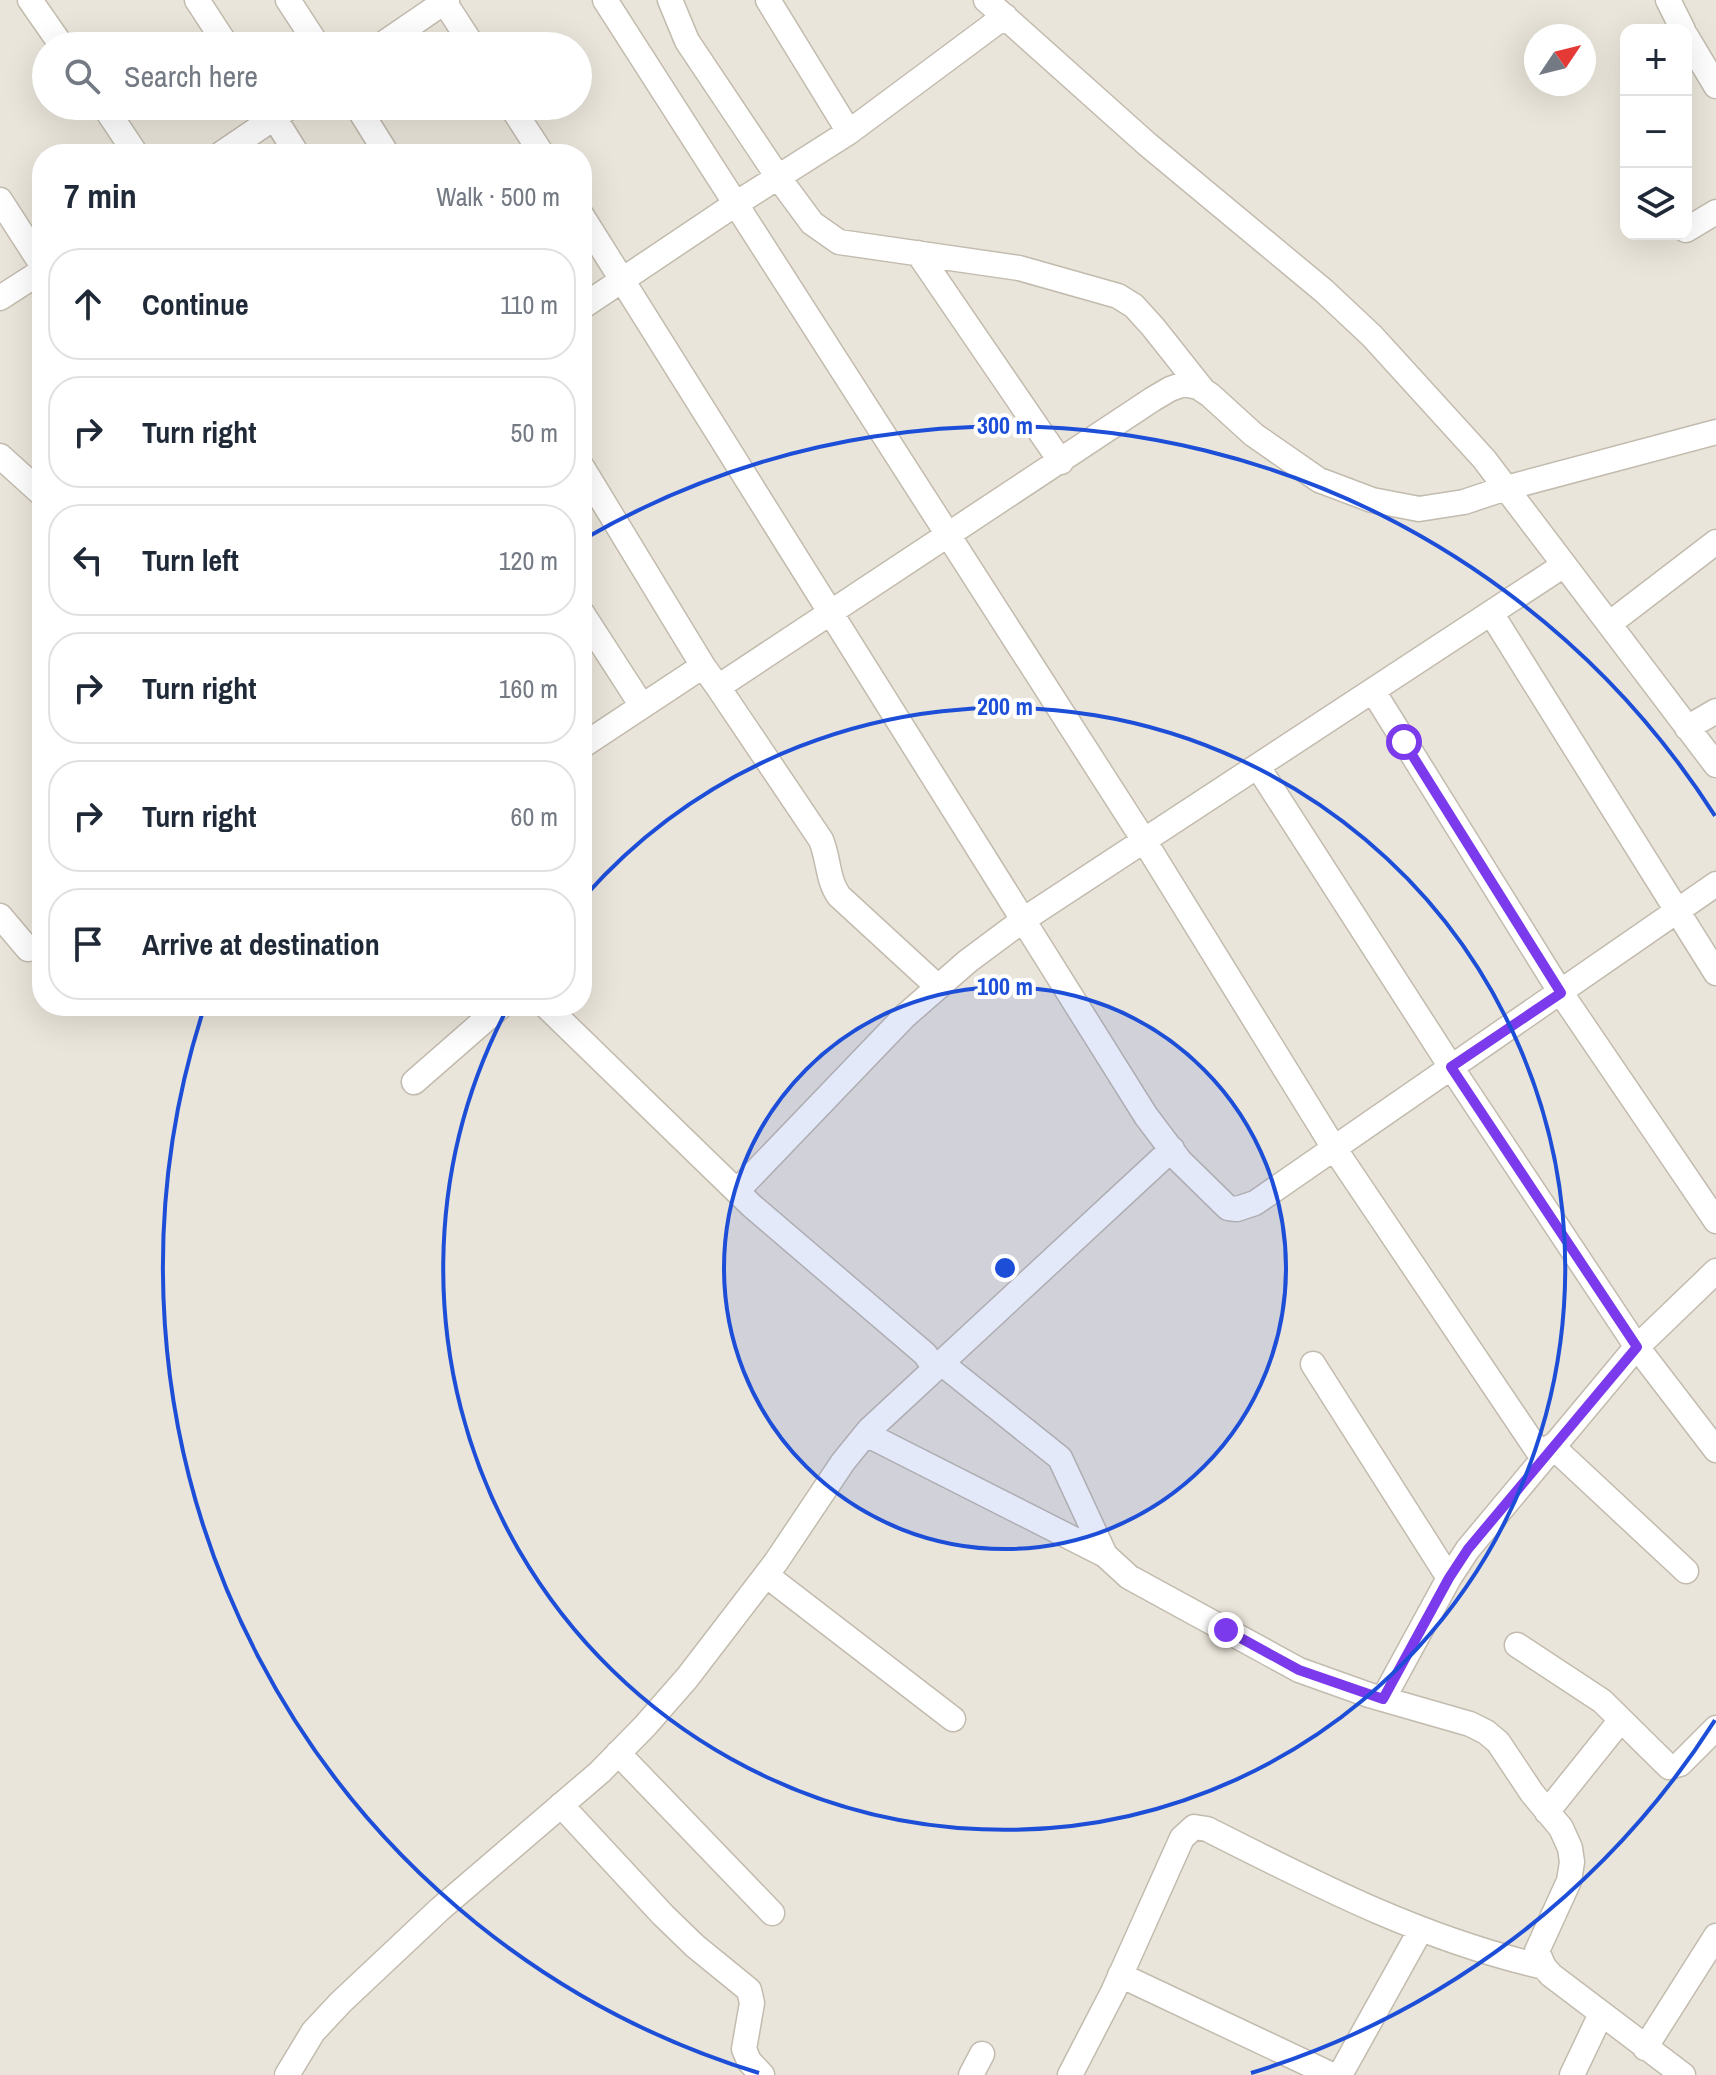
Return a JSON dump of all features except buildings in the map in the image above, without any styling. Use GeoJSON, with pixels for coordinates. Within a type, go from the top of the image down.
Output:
{"type":"FeatureCollection","features":[{"type":"Feature","properties":{"kind":"street"},"geometry":{"type":"LineString","coordinates":[[30,0],[52,32]]}},
{"type":"Feature","properties":{"kind":"street"},"geometry":{"type":"LineString","coordinates":[[197,0],[218,32]]}},
{"type":"Feature","properties":{"kind":"street"},"geometry":{"type":"LineString","coordinates":[[288,0],[309,32]]}},
{"type":"Feature","properties":{"kind":"street"},"geometry":{"type":"LineString","coordinates":[[605,0],[1145,842],[1334,1148],[1547,1452],[1686,1571]]}},
{"type":"Feature","properties":{"kind":"street"},"geometry":{"type":"LineString","coordinates":[[670,0],[687,41],[778,177],[812,223],[824,234],[839,242],[1019,268],[1118,296],[1134,306],[1153,327],[1203,390],[1254,435],[1319,480],[1372,500],[1419,509],[1464,502],[1716,432]]}},
{"type":"Feature","properties":{"kind":"street"},"geometry":{"type":"LineString","coordinates":[[768,0],[849,132]]}},
{"type":"Feature","properties":{"kind":"street"},"geometry":{"type":"LineString","coordinates":[[986,0],[1147,144],[1324,291],[1372,336],[1450,420],[1506,488],[1716,765]]}},
{"type":"Feature","properties":{"kind":"street"},"geometry":{"type":"LineString","coordinates":[[1668,0],[1680,24]]}},
{"type":"Feature","properties":{"kind":"street"},"geometry":{"type":"LineString","coordinates":[[400,32],[445,1],[464,32]]}},
{"type":"Feature","properties":{"kind":"street"},"geometry":{"type":"LineString","coordinates":[[592,300],[849,132],[1005,16]]}},
{"type":"Feature","properties":{"kind":"street"},"geometry":{"type":"LineString","coordinates":[[1692,45],[1716,41]]}},
{"type":"Feature","properties":{"kind":"street"},"geometry":{"type":"LineString","coordinates":[[1692,48],[1716,86]]}},
{"type":"Feature","properties":{"kind":"street"},"geometry":{"type":"LineString","coordinates":[[113,120],[129,144]]}},
{"type":"Feature","properties":{"kind":"street"},"geometry":{"type":"LineString","coordinates":[[234,144],[264,120]]}},
{"type":"Feature","properties":{"kind":"street"},"geometry":{"type":"LineString","coordinates":[[282,120],[292,144]]}},
{"type":"Feature","properties":{"kind":"street"},"geometry":{"type":"LineString","coordinates":[[366,120],[381,144]]}},
{"type":"Feature","properties":{"kind":"street"},"geometry":{"type":"LineString","coordinates":[[520,120],[536,144]]}},
{"type":"Feature","properties":{"kind":"street"},"geometry":{"type":"LineString","coordinates":[[0,200],[32,250]]}},
{"type":"Feature","properties":{"kind":"street"},"geometry":{"type":"LineString","coordinates":[[1692,226],[1716,212]]}},
{"type":"Feature","properties":{"kind":"street"},"geometry":{"type":"LineString","coordinates":[[592,232],[1146,1116],[1213,1196],[1228,1208],[1237,1209],[1255,1203],[1716,884]]}},
{"type":"Feature","properties":{"kind":"street"},"geometry":{"type":"LineString","coordinates":[[918,253],[1061,462]]}},
{"type":"Feature","properties":{"kind":"street"},"geometry":{"type":"LineString","coordinates":[[0,298],[32,277]]}},
{"type":"Feature","properties":{"kind":"street"},"geometry":{"type":"LineString","coordinates":[[718,687],[1170,389],[1184,384],[1203,390]]}},
{"type":"Feature","properties":{"kind":"street"},"geometry":{"type":"LineString","coordinates":[[0,456],[32,485]]}},
{"type":"Feature","properties":{"kind":"street"},"geometry":{"type":"LineString","coordinates":[[592,483],[703,666],[821,840],[830,881],[839,896],[938,987]]}},
{"type":"Feature","properties":{"kind":"street"},"geometry":{"type":"LineString","coordinates":[[1609,624],[1716,542]]}},
{"type":"Feature","properties":{"kind":"street"},"geometry":{"type":"LineString","coordinates":[[737,1191],[905,1016],[968,961],[1023,920],[1564,565]]}},
{"type":"Feature","properties":{"kind":"street"},"geometry":{"type":"LineString","coordinates":[[1491,613],[1716,973]]}},
{"type":"Feature","properties":{"kind":"street"},"geometry":{"type":"LineString","coordinates":[[592,628],[642,706]]}},
{"type":"Feature","properties":{"kind":"street"},"geometry":{"type":"LineString","coordinates":[[592,739],[703,666]]}},
{"type":"Feature","properties":{"kind":"street"},"geometry":{"type":"LineString","coordinates":[[1373,691],[1561,993],[1716,1221]]}},
{"type":"Feature","properties":{"kind":"street"},"geometry":{"type":"LineString","coordinates":[[1687,728],[1716,711]]}},
{"type":"Feature","properties":{"kind":"street"},"geometry":{"type":"LineString","coordinates":[[1258,767],[1451,1067],[1637,1347],[1716,1450]]}},
{"type":"Feature","properties":{"kind":"street"},"geometry":{"type":"LineString","coordinates":[[0,916],[21,944],[32,948]]}},
{"type":"Feature","properties":{"kind":"street"},"geometry":{"type":"LineString","coordinates":[[414,1082],[490,1016]]}},
{"type":"Feature","properties":{"kind":"street"},"geometry":{"type":"LineString","coordinates":[[556,1016],[737,1191],[937,1365],[1060,1458],[1105,1555]]}},
{"type":"Feature","properties":{"kind":"street"},"geometry":{"type":"LineString","coordinates":[[287,2075],[313,2032],[327,2016],[440,1909],[618,1753],[687,1678],[766,1575],[843,1462],[866,1434],[1172,1149]]}},
{"type":"Feature","properties":{"kind":"street"},"geometry":{"type":"LineString","coordinates":[[1383,1699],[1468,1549],[1637,1347],[1716,1271]]}},
{"type":"Feature","properties":{"kind":"street"},"geometry":{"type":"LineString","coordinates":[[1313,1364],[1449,1578]]}},
{"type":"Feature","properties":{"kind":"street"},"geometry":{"type":"LineString","coordinates":[[866,1434],[1105,1555],[1129,1577],[1299,1670],[1470,1724],[1486,1732],[1498,1742],[1561,1828],[1570,1848],[1572,1862],[1569,1881],[1537,1951],[1544,1967]]}},
{"type":"Feature","properties":{"kind":"street"},"geometry":{"type":"LineString","coordinates":[[766,1575],[953,1719]]}},
{"type":"Feature","properties":{"kind":"street"},"geometry":{"type":"LineString","coordinates":[[1517,1645],[1592,1694],[1660,1760],[1674,1767],[1716,1728]]}},
{"type":"Feature","properties":{"kind":"street"},"geometry":{"type":"LineString","coordinates":[[1547,1812],[1620,1721]]}},
{"type":"Feature","properties":{"kind":"street"},"geometry":{"type":"LineString","coordinates":[[618,1753],[772,1913]]}},
{"type":"Feature","properties":{"kind":"street"},"geometry":{"type":"LineString","coordinates":[[561,1805],[663,1915],[749,1990],[752,2003],[744,2049],[749,2061],[762,2075]]}},
{"type":"Feature","properties":{"kind":"street"},"geometry":{"type":"LineString","coordinates":[[1070,2075],[1120,1975],[1182,1838],[1194,1827],[1207,1829],[1332,1893],[1420,1931],[1492,1955],[1544,1967],[1683,2075]]}},
{"type":"Feature","properties":{"kind":"street"},"geometry":{"type":"LineString","coordinates":[[1340,2075],[1420,1931]]}},
{"type":"Feature","properties":{"kind":"street"},"geometry":{"type":"LineString","coordinates":[[1645,2048],[1716,1936]]}},
{"type":"Feature","properties":{"kind":"street"},"geometry":{"type":"LineString","coordinates":[[1120,1975],[1319,2072]]}},
{"type":"Feature","properties":{"kind":"street"},"geometry":{"type":"LineString","coordinates":[[1572,2075],[1601,2014]]}},
{"type":"Feature","properties":{"kind":"shaded area"},"geometry":{"type":"Polygon","coordinates":[[[0,0],[1716,0],[1716,2075],[0,2075],[0,0]]]}},
{"type":"Feature","properties":{"kind":"route"},"geometry":{"type":"LineString","coordinates":[[1226,1630],[1299,1670],[1383,1699],[1468,1549],[1637,1347],[1451,1067],[1561,993],[1404,742]]}}]}
